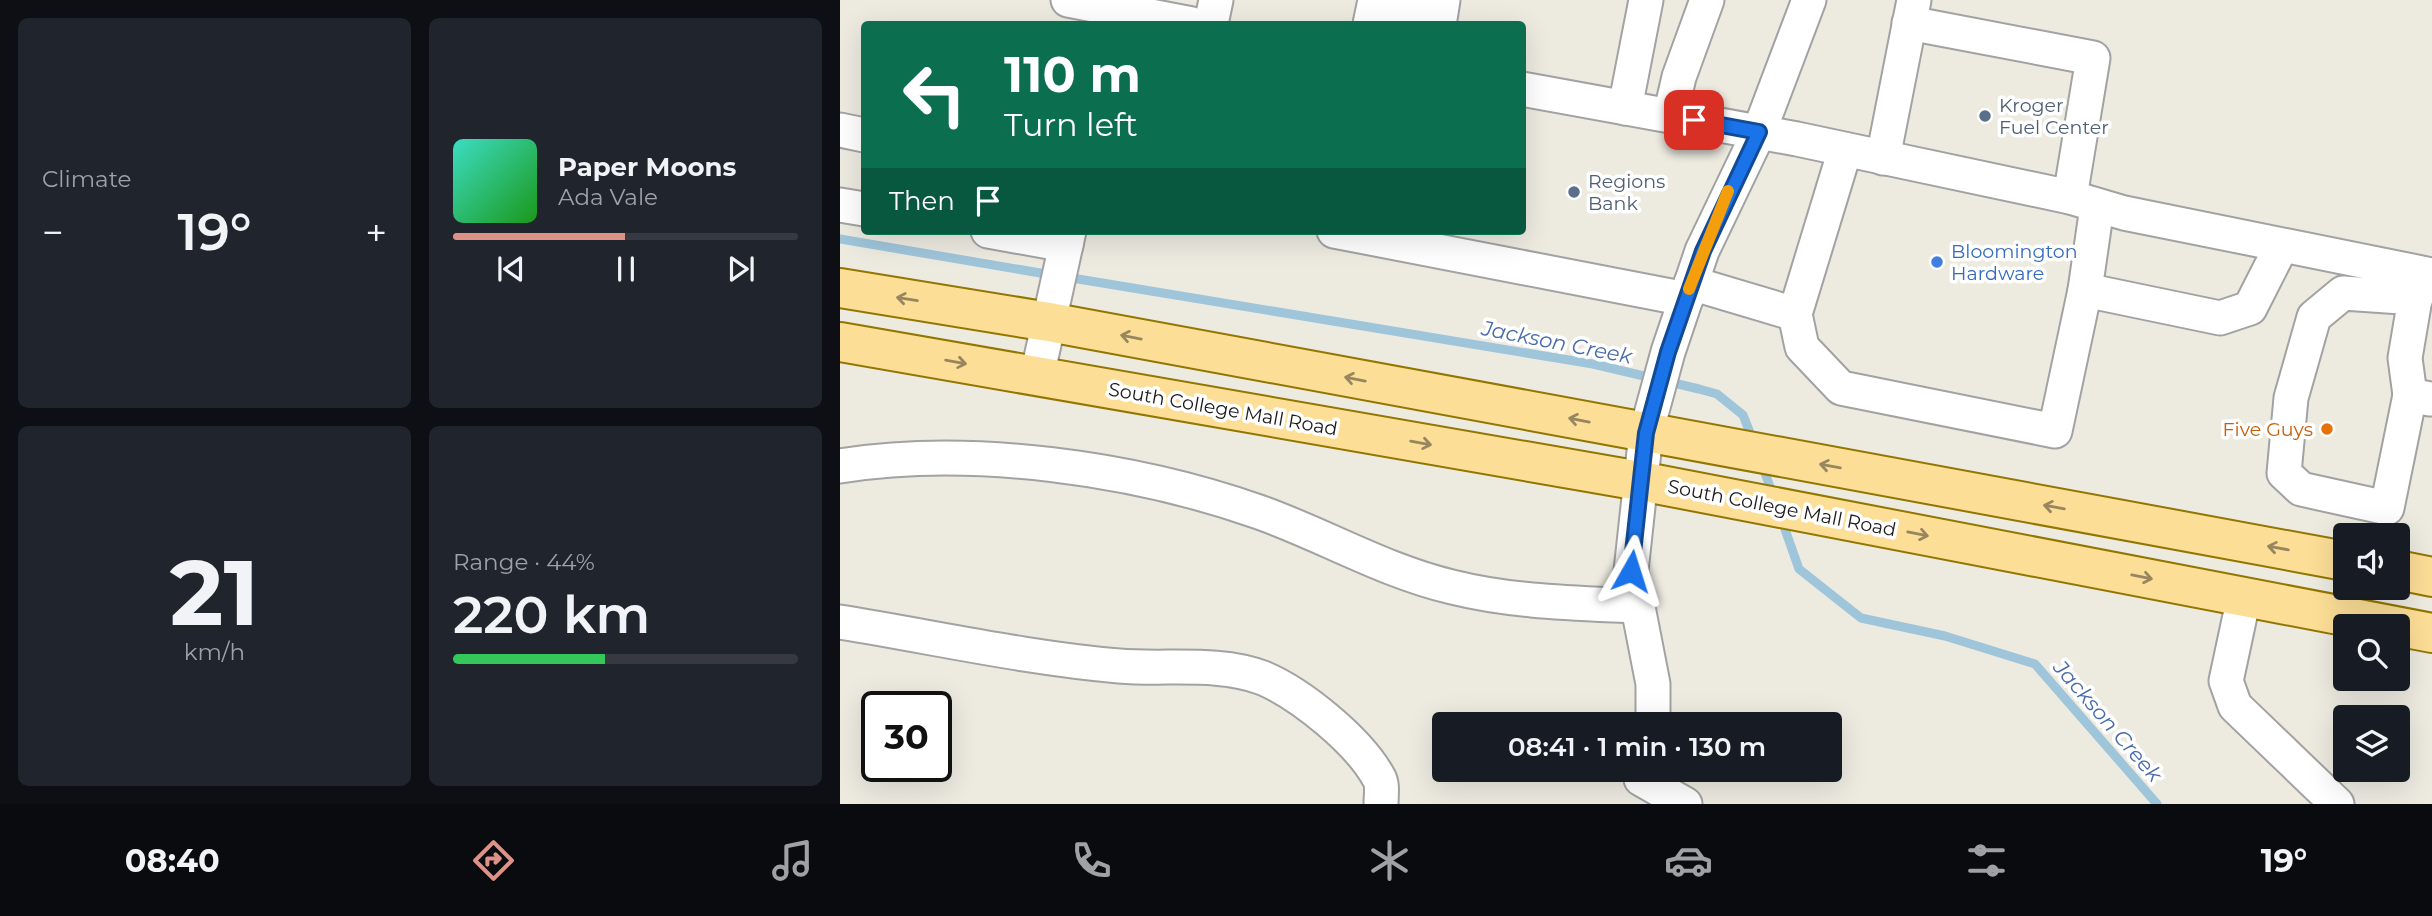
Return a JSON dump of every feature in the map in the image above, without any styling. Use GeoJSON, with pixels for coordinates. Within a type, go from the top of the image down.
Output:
{"type":"FeatureCollection","features":[{"type":"Feature","properties":{"kind":"main road"},"geometry":{"type":"LineString","coordinates":[[840,288],[1052,309],[1650,418],[1716,446],[2333,559]]}},
{"type":"Feature","properties":{"kind":"main road","name":"South College Mall Road"},"geometry":{"type":"LineString","coordinates":[[840,342],[1640,481],[2432,633]]}},
{"type":"Feature","properties":{"kind":"main road"},"geometry":{"type":"LineString","coordinates":[[2410,572],[2432,577]]}},
{"type":"Feature","properties":{"kind":"street"},"geometry":{"type":"LineString","coordinates":[[1068,0],[1176,21]]}},
{"type":"Feature","properties":{"kind":"street"},"geometry":{"type":"LineString","coordinates":[[1212,21],[1216,0]]}},
{"type":"Feature","properties":{"kind":"street"},"geometry":{"type":"LineString","coordinates":[[1373,10],[1440,19],[1443,0]]}},
{"type":"Feature","properties":{"kind":"street"},"geometry":{"type":"LineString","coordinates":[[1625,108],[1646,0]]}},
{"type":"Feature","properties":{"kind":"street"},"geometry":{"type":"LineString","coordinates":[[1670,116],[1679,77],[1707,0]]}},
{"type":"Feature","properties":{"kind":"street"},"geometry":{"type":"LineString","coordinates":[[1653,712],[1653,684],[1631,571],[1640,481],[1650,418],[1689,291],[1728,191],[1759,132],[1809,0]]}},
{"type":"Feature","properties":{"kind":"street"},"geometry":{"type":"LineString","coordinates":[[1846,150],[1795,314],[1802,347],[1841,388],[2055,431],[2085,289],[2083,202],[2093,58],[1912,11],[1883,158]]}},
{"type":"Feature","properties":{"kind":"street"},"geometry":{"type":"LineString","coordinates":[[1526,90],[1846,150],[2281,247],[2423,282]]}},
{"type":"Feature","properties":{"kind":"street"},"geometry":{"type":"LineString","coordinates":[[840,130],[861,134]]}},
{"type":"Feature","properties":{"kind":"street"},"geometry":{"type":"LineString","coordinates":[[840,205],[861,208]]}},
{"type":"Feature","properties":{"kind":"street"},"geometry":{"type":"LineString","coordinates":[[1010,235],[1066,245],[1037,376]]}},
{"type":"Feature","properties":{"kind":"street"},"geometry":{"type":"LineString","coordinates":[[1373,235],[1432,241],[1795,314]]}},
{"type":"Feature","properties":{"kind":"street"},"geometry":{"type":"LineString","coordinates":[[2085,289],[2220,318],[2250,308],[2281,247]]}},
{"type":"Feature","properties":{"kind":"street"},"geometry":{"type":"LineString","coordinates":[[2423,282],[2405,358],[2421,398],[2386,508],[2301,489],[2284,473],[2291,398],[2314,317],[2343,293],[2423,282]]}},
{"type":"Feature","properties":{"kind":"street"},"geometry":{"type":"LineString","coordinates":[[840,466],[913,457],[964,458],[1144,481],[1198,492],[1261,513],[1386,566],[1452,587],[1547,602],[1636,606]]}},
{"type":"Feature","properties":{"kind":"street"},"geometry":{"type":"LineString","coordinates":[[2244,597],[2226,681],[2235,706],[2337,804]]}},
{"type":"Feature","properties":{"kind":"street"},"geometry":{"type":"LineString","coordinates":[[840,622],[1057,659],[1121,666],[1222,670],[1262,678],[1319,713],[1363,756],[1381,780],[1381,804]]}},
{"type":"Feature","properties":{"kind":"street"},"geometry":{"type":"LineString","coordinates":[[1638,784],[1685,804]]}},
{"type":"Feature","properties":{"kind":"waterway","name":"Jackson Creek"},"geometry":{"type":"LineString","coordinates":[[840,239],[1052,275]]}},
{"type":"Feature","properties":{"kind":"waterway","name":"Jackson Creek"},"geometry":{"type":"LineString","coordinates":[[1066,277],[1593,364],[1699,389],[1717,394],[1743,415],[1754,443]]}},
{"type":"Feature","properties":{"kind":"waterway","name":"Jackson Creek"},"geometry":{"type":"LineString","coordinates":[[1761,462],[1773,495]]}},
{"type":"Feature","properties":{"kind":"waterway","name":"Jackson Creek"},"geometry":{"type":"LineString","coordinates":[[1781,518],[1799,569],[1861,618],[1945,636],[2035,664],[2157,804]]}},
{"type":"Feature","properties":{"kind":"slow traffic"},"geometry":{"type":"LineString","coordinates":[[1689,289],[1728,191]]}},
{"type":"Feature","properties":{"kind":"place","name":"Kroger Fuel Center"},"geometry":{"type":"Point","coordinates":[1985,116]}},
{"type":"Feature","properties":{"kind":"place","name":"Regions Bank"},"geometry":{"type":"Point","coordinates":[1574,192]}},
{"type":"Feature","properties":{"kind":"place","name":"Bloomington Hardware"},"geometry":{"type":"Point","coordinates":[1937,262]}},
{"type":"Feature","properties":{"kind":"place","name":"Five Guys"},"geometry":{"type":"Point","coordinates":[2327,429]}},
{"type":"Feature","properties":{"kind":"route"},"geometry":{"type":"LineString","coordinates":[[1631,571],[1646,433],[1668,352],[1703,251],[1728,191],[1759,132],[1694,120]]}}]}
